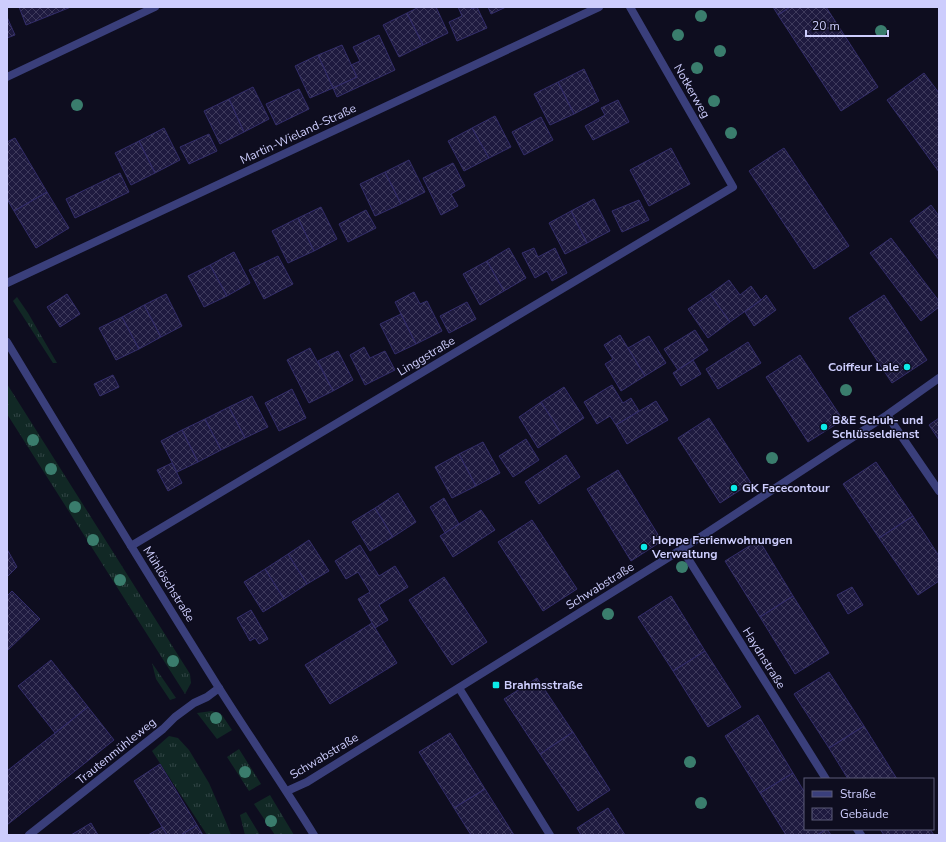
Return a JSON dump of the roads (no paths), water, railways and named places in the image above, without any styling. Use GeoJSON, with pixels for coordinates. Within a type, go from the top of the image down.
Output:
{"type":"FeatureCollection","features":[{"type":"Feature","properties":{"kind":"street"},"geometry":{"type":"LineString","coordinates":[[7,77],[155,7]]}},
{"type":"Feature","properties":{"kind":"street","name":"Martin-Wieland-Straße"},"geometry":{"type":"LineString","coordinates":[[7,283],[599,7]]}},
{"type":"Feature","properties":{"kind":"street","name":"Notkerweg"},"geometry":{"type":"LineString","coordinates":[[630,7],[734,187]]}},
{"type":"Feature","properties":{"kind":"street","name":"Linggstraße"},"geometry":{"type":"LineString","coordinates":[[131,546],[734,187]]}},
{"type":"Feature","properties":{"kind":"street","name":"Mühlöschstraße"},"geometry":{"type":"LineString","coordinates":[[7,342],[219,688],[287,791],[314,835]]}},
{"type":"Feature","properties":{"kind":"street","name":"Schwabstraße"},"geometry":{"type":"LineString","coordinates":[[287,791],[307,782],[682,549],[887,415],[939,378]]}},
{"type":"Feature","properties":{"kind":"street"},"geometry":{"type":"LineString","coordinates":[[887,415],[939,491]]}},
{"type":"Feature","properties":{"kind":"street","name":"Haydnstraße"},"geometry":{"type":"LineString","coordinates":[[682,549],[825,778]]}},
{"type":"Feature","properties":{"kind":"street","name":"Trautenmühleweg"},"geometry":{"type":"LineString","coordinates":[[29,835],[175,717],[194,703],[207,697],[219,688]]}},
{"type":"Feature","properties":{"kind":"street"},"geometry":{"type":"LineString","coordinates":[[459,688],[550,835]]}},
{"type":"Feature","properties":{"kind":"place","name":"Coiffeur Lale"},"geometry":{"type":"Point","coordinates":[907,367]}},
{"type":"Feature","properties":{"kind":"place","name":"B&E Schuh- und Schlüsseldienst"},"geometry":{"type":"Point","coordinates":[824,427]}},
{"type":"Feature","properties":{"kind":"place","name":"GK Facecontour"},"geometry":{"type":"Point","coordinates":[734,488]}},
{"type":"Feature","properties":{"kind":"place","name":"Hoppe Ferienwohnungen Verwaltung"},"geometry":{"type":"Point","coordinates":[644,547]}},
{"type":"Feature","properties":{"kind":"place","name":"Brahmsstraße"},"geometry":{"type":"Point","coordinates":[496,685]}}]}
